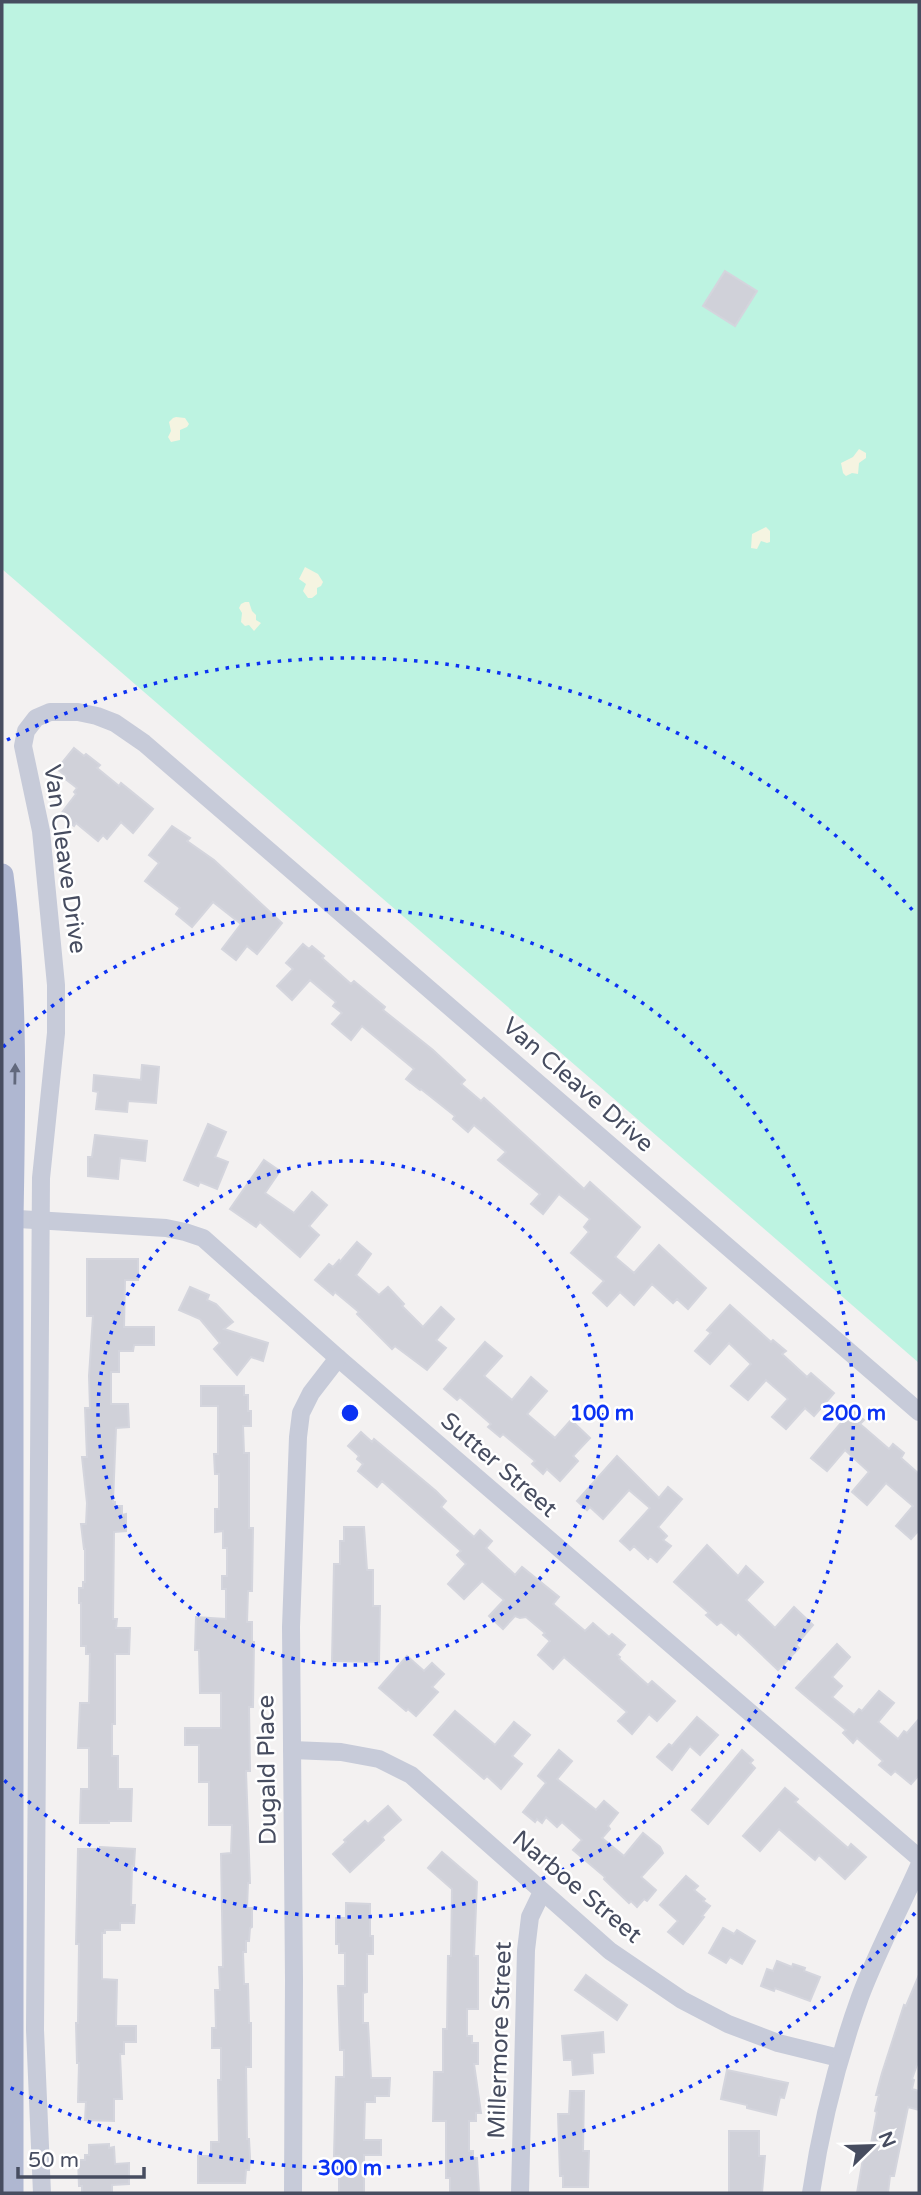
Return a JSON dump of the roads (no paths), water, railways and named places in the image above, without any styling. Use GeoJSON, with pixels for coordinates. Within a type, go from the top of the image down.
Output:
{"type":"FeatureCollection","features":[{"type":"Feature","properties":{"kind":"main road"},"geometry":{"type":"LineString","coordinates":[[2,875],[12,987],[15,1061],[7,1218],[7,1841],[12,2193]]}},
{"type":"Feature","properties":{"kind":"street","name":"Van Cleave Drive"},"geometry":{"type":"LineString","coordinates":[[42,2193],[35,2030],[41,1178],[56,1033],[56,985],[41,831],[23,746],[26,731],[36,718],[50,712],[78,712],[97,716],[115,723],[144,743],[919,1412]]}},
{"type":"Feature","properties":{"kind":"street","name":"Sutter Street"},"geometry":{"type":"LineString","coordinates":[[7,1218],[166,1228],[202,1238],[919,1858]]}},
{"type":"Feature","properties":{"kind":"street","name":"Dugald Place"},"geometry":{"type":"LineString","coordinates":[[293,2193],[291,1627],[298,1437],[301,1413],[311,1393],[338,1358]]}},
{"type":"Feature","properties":{"kind":"street","name":"Narboe Street"},"geometry":{"type":"LineString","coordinates":[[292,1750],[341,1752],[379,1759],[411,1775],[610,1951],[682,2000],[728,2024],[778,2043],[839,2057]]}},
{"type":"Feature","properties":{"kind":"street"},"geometry":{"type":"LineString","coordinates":[[811,2193],[817,2151],[839,2057],[861,1994],[919,1866]]}},
{"type":"Feature","properties":{"kind":"street","name":"Millermore Street"},"geometry":{"type":"LineString","coordinates":[[520,2193],[526,1950],[530,1917],[542,1892]]}}]}
